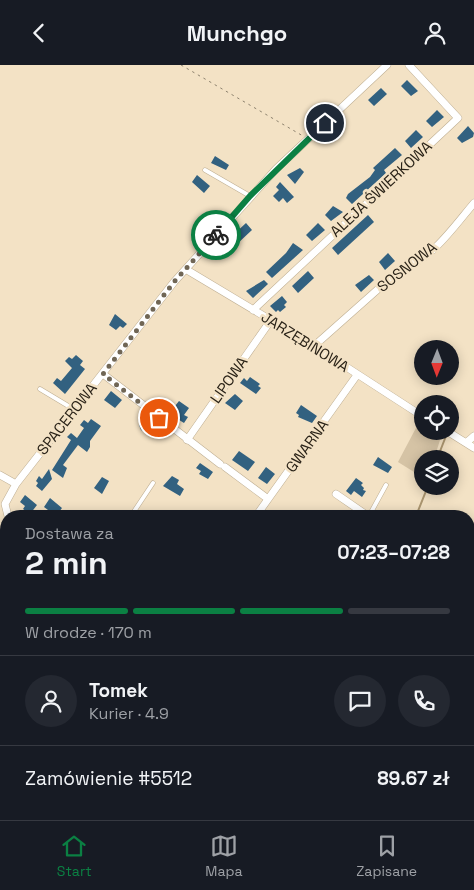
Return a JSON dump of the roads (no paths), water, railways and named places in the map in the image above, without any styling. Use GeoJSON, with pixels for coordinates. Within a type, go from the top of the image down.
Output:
{"type":"FeatureCollection","features":[{"type":"Feature","properties":{"kind":"street","name":"SPACEROWA"},"geometry":{"type":"LineString","coordinates":[[6,510],[5,504],[16,484],[174,282],[187,270],[250,196],[387,65]]}},
{"type":"Feature","properties":{"kind":"street","name":"ALEJA ŚWIERKOWA"},"geometry":{"type":"LineString","coordinates":[[253,310],[458,117],[409,65]]}},
{"type":"Feature","properties":{"kind":"street","name":"SOSNOWA"},"geometry":{"type":"LineString","coordinates":[[314,347],[403,267],[415,265],[445,238],[474,203]]}},
{"type":"Feature","properties":{"kind":"street","name":"JARZĘBINOWA"},"geometry":{"type":"LineString","coordinates":[[187,270],[271,320],[414,411]]}},
{"type":"Feature","properties":{"kind":"street","name":"LIPOWA"},"geometry":{"type":"LineString","coordinates":[[187,440],[271,320]]}},
{"type":"Feature","properties":{"kind":"street"},"geometry":{"type":"LineString","coordinates":[[103,374],[187,440],[268,499]]}},
{"type":"Feature","properties":{"kind":"street","name":"GWARNA"},"geometry":{"type":"LineString","coordinates":[[260,510],[357,375]]}},
{"type":"Feature","properties":{"kind":"street"},"geometry":{"type":"LineString","coordinates":[[466,443],[474,436]]}},
{"type":"Feature","properties":{"kind":"street"},"geometry":{"type":"LineString","coordinates":[[459,439],[474,448]]}},
{"type":"Feature","properties":{"kind":"street"},"geometry":{"type":"LineString","coordinates":[[0,475],[16,484]]}},
{"type":"Feature","properties":{"kind":"street"},"geometry":{"type":"LineString","coordinates":[[336,494],[359,510]]}},
{"type":"Feature","properties":{"kind":"lane"},"geometry":{"type":"LineString","coordinates":[[205,170],[250,196]]}},
{"type":"Feature","properties":{"kind":"lane"},"geometry":{"type":"LineString","coordinates":[[40,389],[75,410]]}},
{"type":"Feature","properties":{"kind":"lane"},"geometry":{"type":"LineString","coordinates":[[135,510],[153,483]]}},
{"type":"Feature","properties":{"kind":"lane"},"geometry":{"type":"LineString","coordinates":[[371,510],[386,485]]}},
{"type":"Feature","properties":{"kind":"waterway"},"geometry":{"type":"LineString","coordinates":[[441,450],[444,440]]}},
{"type":"Feature","properties":{"kind":"waterway"},"geometry":{"type":"LineString","coordinates":[[418,510],[424,495]]}}]}
